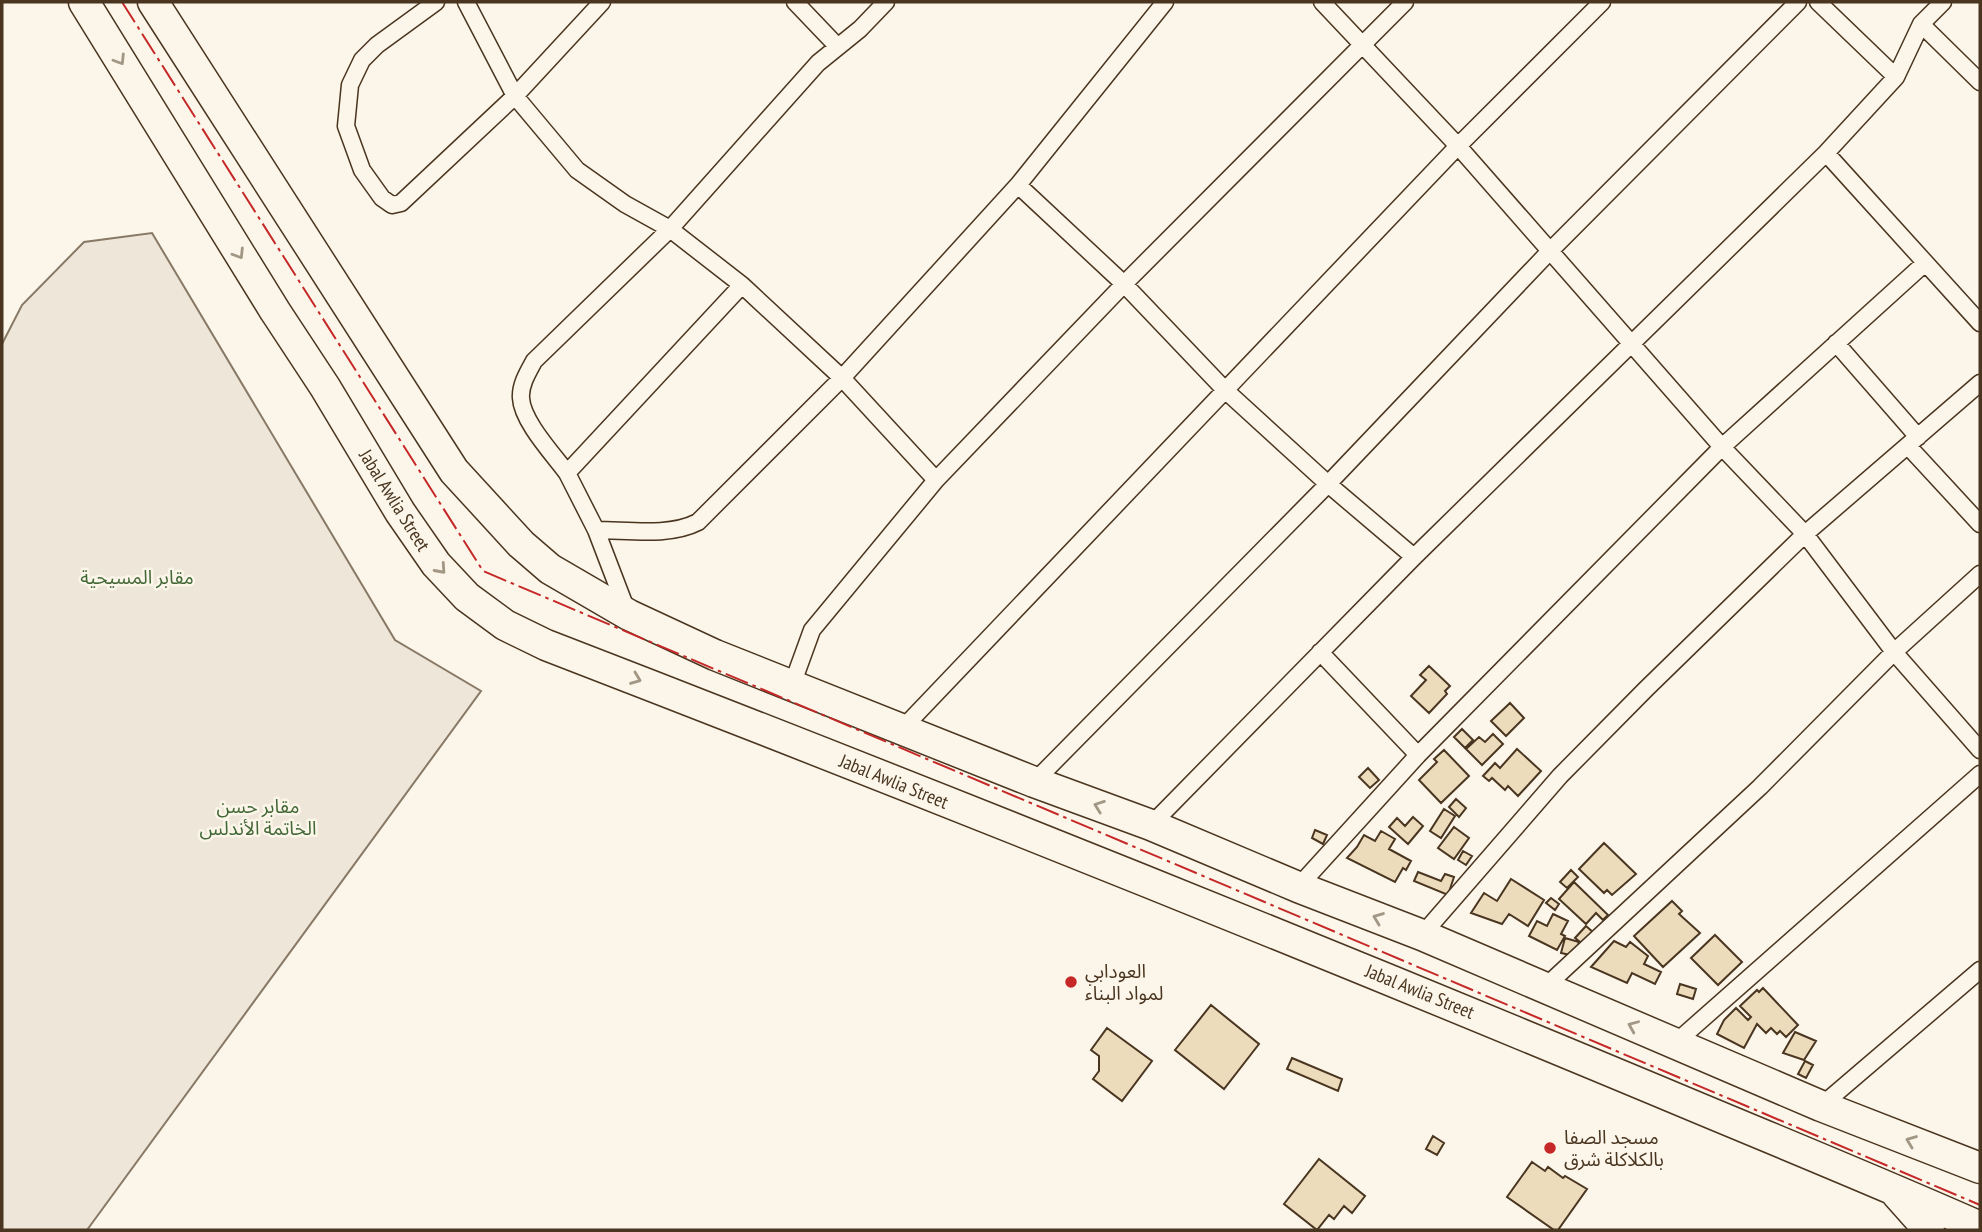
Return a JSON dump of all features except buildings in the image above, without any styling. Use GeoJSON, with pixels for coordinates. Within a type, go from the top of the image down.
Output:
{"type":"FeatureCollection","features":[{"type":"Feature","properties":{"kind":"highway","name":"Jabal Awlia Street"},"geometry":{"type":"LineString","coordinates":[[84,2],[400,512],[436,564],[467,597],[505,625],[546,645],[1289,938],[1893,1188],[1980,1227]]}},
{"type":"Feature","properties":{"kind":"highway"},"geometry":{"type":"LineString","coordinates":[[153,2],[454,471],[490,512],[550,569],[629,615],[715,654],[1034,782],[1151,825],[1298,887],[1422,935],[1821,1106],[1978,1165]]}},
{"type":"Feature","properties":{"kind":"highway"},"geometry":{"type":"LineString","coordinates":[[1893,1188],[1929,1230]]}},
{"type":"Feature","properties":{"kind":"street"},"geometry":{"type":"LineString","coordinates":[[436,2],[377,45],[362,61],[350,85],[346,126],[362,170],[382,198],[392,205],[401,203],[515,96],[602,2]]}},
{"type":"Feature","properties":{"kind":"street"},"geometry":{"type":"LineString","coordinates":[[466,2],[515,96],[577,170],[625,204],[670,229],[743,285],[842,377],[936,480]]}},
{"type":"Feature","properties":{"kind":"street"},"geometry":{"type":"LineString","coordinates":[[794,2],[838,47]]}},
{"type":"Feature","properties":{"kind":"street"},"geometry":{"type":"LineString","coordinates":[[629,615],[596,530],[567,473],[524,414],[521,397],[526,376],[534,361],[670,229],[818,64],[860,29],[886,2]]}},
{"type":"Feature","properties":{"kind":"street"},"geometry":{"type":"LineString","coordinates":[[596,530],[684,529],[698,522],[842,377],[1018,185],[1166,2]]}},
{"type":"Feature","properties":{"kind":"street"},"geometry":{"type":"LineString","coordinates":[[1322,2],[1458,146],[1722,447],[1805,534],[1894,652],[1980,750]]}},
{"type":"Feature","properties":{"kind":"street"},"geometry":{"type":"LineString","coordinates":[[792,685],[812,630],[936,480],[1125,284],[1405,2]]}},
{"type":"Feature","properties":{"kind":"street"},"geometry":{"type":"LineString","coordinates":[[904,728],[1458,146],[1602,2]]}},
{"type":"Feature","properties":{"kind":"street"},"geometry":{"type":"LineString","coordinates":[[1034,782],[1328,484],[1549,251],[1798,2]]}},
{"type":"Feature","properties":{"kind":"street"},"geometry":{"type":"LineString","coordinates":[[1818,2],[1896,77]]}},
{"type":"Feature","properties":{"kind":"street"},"geometry":{"type":"LineString","coordinates":[[1151,825],[1415,557],[1826,153],[1896,77],[1921,24],[1942,2]]}},
{"type":"Feature","properties":{"kind":"street"},"geometry":{"type":"LineString","coordinates":[[1921,24],[1980,82]]}},
{"type":"Feature","properties":{"kind":"street"},"geometry":{"type":"LineString","coordinates":[[1826,153],[1980,323]]}},
{"type":"Feature","properties":{"kind":"street"},"geometry":{"type":"LineString","coordinates":[[1018,185],[1125,284],[1225,390],[1328,484],[1415,557]]}},
{"type":"Feature","properties":{"kind":"street"},"geometry":{"type":"LineString","coordinates":[[1298,887],[1418,755],[1722,447],[1925,263]]}},
{"type":"Feature","properties":{"kind":"street"},"geometry":{"type":"LineString","coordinates":[[567,473],[743,285]]}},
{"type":"Feature","properties":{"kind":"street"},"geometry":{"type":"LineString","coordinates":[[1836,343],[1980,524]]}},
{"type":"Feature","properties":{"kind":"street"},"geometry":{"type":"LineString","coordinates":[[1422,935],[1560,776],[1805,534],[1980,383]]}},
{"type":"Feature","properties":{"kind":"street"},"geometry":{"type":"LineString","coordinates":[[1544,988],[1760,787],[1894,652],[1980,574]]}},
{"type":"Feature","properties":{"kind":"street"},"geometry":{"type":"LineString","coordinates":[[1320,652],[1418,755]]}},
{"type":"Feature","properties":{"kind":"street"},"geometry":{"type":"LineString","coordinates":[[1675,1044],[1980,774]]}},
{"type":"Feature","properties":{"kind":"street"},"geometry":{"type":"LineString","coordinates":[[1821,1106],[1980,970]]}},
{"type":"Feature","properties":{"kind":"green space","name":"مقابر حسن الخاتمة الأندلس"},"geometry":{"type":"Polygon","coordinates":[[[152,233],[395,640],[481,691],[87,1230],[2,1230],[2,344],[22,305],[84,242],[152,233]]]}},
{"type":"Feature","properties":{"kind":"power"},"geometry":{"type":"LineString","coordinates":[[122,2],[483,571],[1980,1205]]}},
{"type":"Feature","properties":{"kind":"place","name":"العودابي لمواد البناء"},"geometry":{"type":"Point","coordinates":[1071,982]}},
{"type":"Feature","properties":{"kind":"place","name":"مسجد الصفا بالكلاكلة شرق"},"geometry":{"type":"Point","coordinates":[1550,1148]}},
{"type":"Feature","properties":{"kind":"park label","name":"مقابر المسيحية"},"geometry":{"type":"Point","coordinates":[137,577]}}]}
